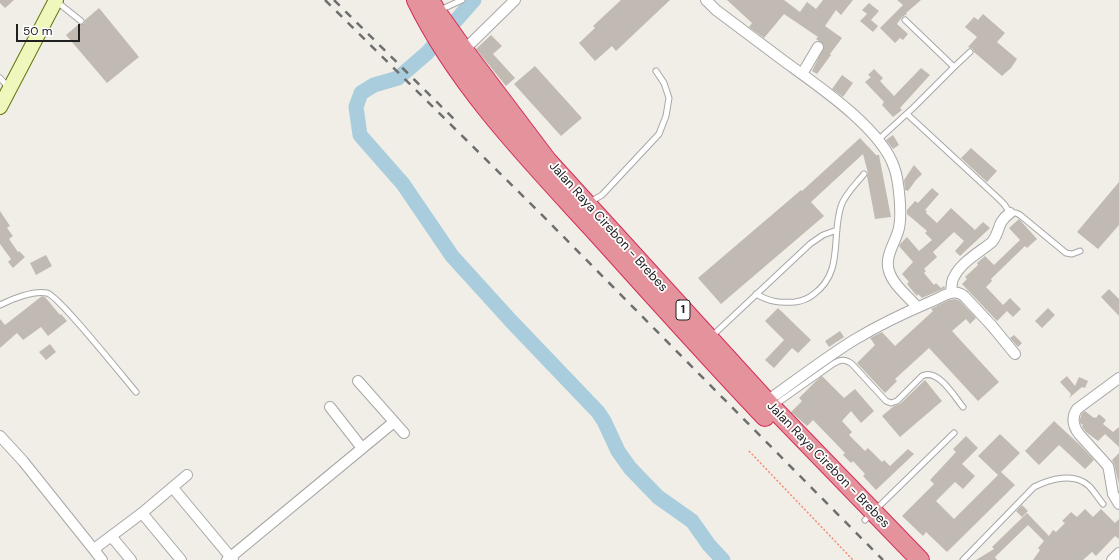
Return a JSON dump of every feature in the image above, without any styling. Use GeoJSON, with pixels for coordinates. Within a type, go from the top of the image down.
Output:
{"type":"FeatureCollection","features":[{"type":"Feature","properties":{"kind":"highway","name":"Jalan Raya Cirebon - Brebes"},"geometry":{"type":"LineString","coordinates":[[416,0],[459,51],[469,85],[502,127],[709,338],[869,516],[904,560]]}},
{"type":"Feature","properties":{"kind":"highway","name":"Jalan Raya Cirebon - Brebes"},"geometry":{"type":"LineString","coordinates":[[433,6],[442,32]]}},
{"type":"Feature","properties":{"kind":"highway","name":"Jalan Raya Cirebon - Brebes"},"geometry":{"type":"LineString","coordinates":[[583,209],[744,395],[869,516],[920,560]]}},
{"type":"Feature","properties":{"kind":"street"},"geometry":{"type":"LineString","coordinates":[[459,51],[515,0]]}},
{"type":"Feature","properties":{"kind":"street"},"geometry":{"type":"LineString","coordinates":[[706,0],[716,10],[821,87],[884,147],[895,168],[900,205],[900,225],[889,255],[888,270],[892,279],[917,307]]}},
{"type":"Feature","properties":{"kind":"street"},"geometry":{"type":"LineString","coordinates":[[0,107],[4,83],[53,2]]}},
{"type":"Feature","properties":{"kind":"street"},"geometry":{"type":"LineString","coordinates":[[802,74],[818,48]]}},
{"type":"Feature","properties":{"kind":"street"},"geometry":{"type":"LineString","coordinates":[[951,293],[955,275],[963,266],[996,238],[999,224],[1003,218],[1010,213]]}},
{"type":"Feature","properties":{"kind":"street"},"geometry":{"type":"LineString","coordinates":[[769,404],[853,340],[887,321],[951,293],[960,293],[964,296],[1016,354]]}},
{"type":"Feature","properties":{"kind":"street"},"geometry":{"type":"LineString","coordinates":[[1119,378],[1077,409],[1074,413],[1073,420],[1077,431],[1109,468],[1113,494],[1119,504]]}},
{"type":"Feature","properties":{"kind":"street"},"geometry":{"type":"LineString","coordinates":[[358,381],[404,433]]}},
{"type":"Feature","properties":{"kind":"street"},"geometry":{"type":"LineString","coordinates":[[330,407],[362,448]]}},
{"type":"Feature","properties":{"kind":"street"},"geometry":{"type":"LineString","coordinates":[[173,488],[230,559],[394,422]]}},
{"type":"Feature","properties":{"kind":"street"},"geometry":{"type":"LineString","coordinates":[[0,436],[23,461],[102,560]]}},
{"type":"Feature","properties":{"kind":"street"},"geometry":{"type":"LineString","coordinates":[[95,551],[98,546],[142,513],[187,475]]}},
{"type":"Feature","properties":{"kind":"street"},"geometry":{"type":"LineString","coordinates":[[142,513],[181,560]]}},
{"type":"Feature","properties":{"kind":"street"},"geometry":{"type":"LineString","coordinates":[[111,536],[131,560]]}},
{"type":"Feature","properties":{"kind":"street"},"geometry":{"type":"LineString","coordinates":[[1112,560],[1119,553]]}},
{"type":"Feature","properties":{"kind":"lane"},"geometry":{"type":"LineString","coordinates":[[433,6],[462,0]]}},
{"type":"Feature","properties":{"kind":"lane"},"geometry":{"type":"LineString","coordinates":[[53,2],[81,21]]}},
{"type":"Feature","properties":{"kind":"lane"},"geometry":{"type":"LineString","coordinates":[[905,20],[954,66]]}},
{"type":"Feature","properties":{"kind":"lane"},"geometry":{"type":"LineString","coordinates":[[878,140],[907,114],[954,66],[970,52]]}},
{"type":"Feature","properties":{"kind":"lane"},"geometry":{"type":"LineString","coordinates":[[583,209],[602,195],[659,134],[666,116],[669,98],[664,83],[656,71]]}},
{"type":"Feature","properties":{"kind":"lane"},"geometry":{"type":"LineString","coordinates":[[907,114],[1004,204],[1010,213],[1020,215],[1066,252],[1072,254],[1080,251]]}},
{"type":"Feature","properties":{"kind":"lane"},"geometry":{"type":"LineString","coordinates":[[756,294],[768,300],[788,302],[803,301],[817,292],[826,283],[831,275],[842,202],[864,174]]}},
{"type":"Feature","properties":{"kind":"lane"},"geometry":{"type":"LineString","coordinates":[[709,338],[810,244],[823,235],[837,230]]}},
{"type":"Feature","properties":{"kind":"lane"},"geometry":{"type":"LineString","coordinates":[[0,305],[25,295],[42,293],[51,294],[67,310],[136,392]]}},
{"type":"Feature","properties":{"kind":"lane"},"geometry":{"type":"LineString","coordinates":[[769,404],[839,360],[845,360],[852,364],[886,401],[891,403],[897,401],[922,376],[927,373],[933,374],[939,378],[963,407]]}},
{"type":"Feature","properties":{"kind":"lane"},"geometry":{"type":"LineString","coordinates":[[869,516],[954,433]]}},
{"type":"Feature","properties":{"kind":"lane"},"geometry":{"type":"LineString","coordinates":[[963,560],[1034,487],[1045,482],[1053,479],[1068,478],[1079,481],[1089,486],[1103,504]]}},
{"type":"Feature","properties":{"kind":"path"},"geometry":{"type":"LineString","coordinates":[[749,451],[853,560]]}},
{"type":"Feature","properties":{"kind":"building"},"geometry":{"type":"Polygon","coordinates":[[[0,0],[14,0],[5,8],[0,3],[0,0]]]}},
{"type":"Feature","properties":{"kind":"building"},"geometry":{"type":"Polygon","coordinates":[[[621,0],[670,0],[616,51],[612,46],[595,61],[579,43],[595,28],[593,26],[621,0]]]}},
{"type":"Feature","properties":{"kind":"building"},"geometry":{"type":"Polygon","coordinates":[[[727,0],[784,0],[800,12],[807,2],[816,9],[823,0],[853,0],[841,15],[836,10],[825,26],[842,38],[817,74],[812,71],[824,47],[823,44],[816,39],[818,37],[784,14],[764,38],[749,27],[752,23],[727,0]]]}},
{"type":"Feature","properties":{"kind":"building"},"geometry":{"type":"Polygon","coordinates":[[[897,0],[921,0],[902,17],[897,24],[908,34],[903,40],[900,38],[895,43],[880,28],[903,5],[897,0]]]}},
{"type":"Feature","properties":{"kind":"building"},"geometry":{"type":"Polygon","coordinates":[[[869,3],[879,11],[871,20],[878,26],[873,32],[860,21],[867,14],[862,10],[869,3]]]}},
{"type":"Feature","properties":{"kind":"building"},"geometry":{"type":"Polygon","coordinates":[[[99,8],[139,57],[107,83],[66,35],[79,24],[84,24],[85,20],[99,8]]]}},
{"type":"Feature","properties":{"kind":"building"},"geometry":{"type":"Polygon","coordinates":[[[983,14],[1005,33],[997,42],[1017,59],[1011,68],[1002,76],[974,52],[973,49],[968,47],[977,37],[965,27],[974,17],[978,20],[983,14]]]}},
{"type":"Feature","properties":{"kind":"building"},"geometry":{"type":"Polygon","coordinates":[[[491,35],[502,46],[493,54],[515,78],[506,86],[476,49],[491,35]]]}},
{"type":"Feature","properties":{"kind":"building"},"geometry":{"type":"Polygon","coordinates":[[[535,66],[582,118],[561,136],[514,84],[535,66]]]}},
{"type":"Feature","properties":{"kind":"building"},"geometry":{"type":"Polygon","coordinates":[[[921,68],[930,75],[900,108],[902,110],[893,117],[882,105],[884,102],[865,82],[871,77],[868,75],[874,69],[883,78],[880,81],[894,96],[921,68]]]}},
{"type":"Feature","properties":{"kind":"building"},"geometry":{"type":"Polygon","coordinates":[[[842,75],[853,83],[843,97],[832,89],[842,75]]]}},
{"type":"Feature","properties":{"kind":"building"},"geometry":{"type":"Polygon","coordinates":[[[893,135],[899,145],[893,149],[886,140],[893,135]]]}},
{"type":"Feature","properties":{"kind":"building"},"geometry":{"type":"Polygon","coordinates":[[[860,138],[876,155],[879,155],[891,217],[875,219],[867,176],[868,173],[863,154],[811,202],[824,216],[721,304],[698,278],[801,190],[802,191],[860,138]]]}},
{"type":"Feature","properties":{"kind":"building"},"geometry":{"type":"Polygon","coordinates":[[[971,148],[997,171],[987,182],[961,158],[971,148]]]}},
{"type":"Feature","properties":{"kind":"building"},"geometry":{"type":"Polygon","coordinates":[[[914,165],[922,174],[908,191],[905,190],[904,180],[914,165]]]}},
{"type":"Feature","properties":{"kind":"building"},"geometry":{"type":"Polygon","coordinates":[[[1119,182],[1119,225],[1098,249],[1077,232],[1119,182]]]}},
{"type":"Feature","properties":{"kind":"building"},"geometry":{"type":"Polygon","coordinates":[[[932,188],[939,194],[925,210],[927,211],[926,213],[937,223],[951,208],[975,230],[983,222],[990,228],[960,256],[955,251],[964,241],[954,232],[933,252],[937,257],[924,269],[926,271],[924,273],[934,285],[936,283],[941,288],[944,286],[945,288],[922,298],[918,294],[917,296],[911,289],[907,284],[909,282],[902,274],[913,262],[899,246],[907,237],[919,251],[932,240],[925,233],[927,231],[907,214],[907,210],[915,201],[918,203],[932,188]]]}},
{"type":"Feature","properties":{"kind":"building"},"geometry":{"type":"Polygon","coordinates":[[[0,211],[10,226],[7,228],[13,236],[9,239],[18,252],[19,251],[25,257],[13,268],[8,262],[11,259],[0,244],[0,211]]]}},
{"type":"Feature","properties":{"kind":"building"},"geometry":{"type":"Polygon","coordinates":[[[1019,219],[1037,239],[1027,248],[1025,246],[991,279],[992,281],[986,287],[1003,305],[1010,298],[1021,309],[1013,317],[1007,311],[997,321],[962,284],[967,279],[965,277],[985,256],[994,265],[1020,240],[1009,228],[1019,219]]]}},
{"type":"Feature","properties":{"kind":"building"},"geometry":{"type":"Polygon","coordinates":[[[46,255],[52,266],[36,275],[30,263],[46,255]]]}},
{"type":"Feature","properties":{"kind":"building"},"geometry":{"type":"Polygon","coordinates":[[[1109,289],[1119,299],[1119,316],[1101,297],[1109,289]]]}},
{"type":"Feature","properties":{"kind":"building"},"geometry":{"type":"Polygon","coordinates":[[[42,296],[45,297],[67,321],[48,336],[41,327],[23,340],[17,333],[0,348],[0,319],[5,325],[42,296]]]}},
{"type":"Feature","properties":{"kind":"building"},"geometry":{"type":"Polygon","coordinates":[[[955,299],[960,301],[976,318],[970,324],[966,319],[952,331],[999,382],[978,401],[929,348],[895,379],[897,381],[885,393],[857,363],[875,345],[870,338],[882,332],[895,346],[933,311],[931,309],[949,300],[955,299]]]}},
{"type":"Feature","properties":{"kind":"building"},"geometry":{"type":"Polygon","coordinates":[[[778,308],[811,340],[798,353],[792,348],[774,368],[765,360],[784,340],[765,321],[778,308]]]}},
{"type":"Feature","properties":{"kind":"building"},"geometry":{"type":"Polygon","coordinates":[[[1048,308],[1055,315],[1042,328],[1035,321],[1048,308]]]}},
{"type":"Feature","properties":{"kind":"building"},"geometry":{"type":"Polygon","coordinates":[[[840,331],[844,337],[829,347],[825,341],[840,331]]]}},
{"type":"Feature","properties":{"kind":"building"},"geometry":{"type":"Polygon","coordinates":[[[1014,335],[1022,343],[1018,347],[1010,338],[1014,335]]]}},
{"type":"Feature","properties":{"kind":"building"},"geometry":{"type":"Polygon","coordinates":[[[50,344],[56,352],[46,360],[39,352],[50,344]]]}},
{"type":"Feature","properties":{"kind":"building"},"geometry":{"type":"Polygon","coordinates":[[[822,376],[844,398],[855,389],[874,411],[861,423],[851,411],[842,421],[852,432],[849,435],[865,451],[868,448],[882,462],[884,460],[890,466],[908,449],[914,454],[876,490],[863,476],[865,474],[853,461],[851,463],[843,455],[845,453],[813,420],[807,426],[791,412],[802,401],[799,398],[822,376]]]}},
{"type":"Feature","properties":{"kind":"building"},"geometry":{"type":"Polygon","coordinates":[[[1067,376],[1075,386],[1079,377],[1088,381],[1085,388],[1082,387],[1069,398],[1071,394],[1060,382],[1067,376]]]}},
{"type":"Feature","properties":{"kind":"building"},"geometry":{"type":"Polygon","coordinates":[[[925,380],[942,401],[900,437],[882,416],[894,406],[900,404],[925,380]]]}},
{"type":"Feature","properties":{"kind":"building"},"geometry":{"type":"Polygon","coordinates":[[[1085,411],[1094,418],[1096,418],[1099,414],[1106,420],[1103,424],[1113,432],[1119,427],[1119,447],[1105,434],[1098,441],[1086,432],[1082,427],[1083,425],[1080,423],[1082,413],[1085,411]]]}},
{"type":"Feature","properties":{"kind":"building"},"geometry":{"type":"Polygon","coordinates":[[[1054,421],[1094,460],[1085,469],[1059,445],[1039,465],[1025,451],[1054,421]]]}},
{"type":"Feature","properties":{"kind":"building"},"geometry":{"type":"Polygon","coordinates":[[[1000,434],[1020,453],[998,475],[978,456],[1000,434]]]}},
{"type":"Feature","properties":{"kind":"building"},"geometry":{"type":"Polygon","coordinates":[[[966,436],[978,448],[962,464],[975,476],[963,489],[955,482],[936,501],[954,519],[1001,472],[1015,485],[947,552],[926,532],[923,536],[902,516],[934,484],[930,480],[956,452],[953,449],[966,436]]]}},
{"type":"Feature","properties":{"kind":"building"},"geometry":{"type":"Polygon","coordinates":[[[1119,453],[1119,484],[1112,460],[1119,453]]]}},
{"type":"Feature","properties":{"kind":"building"},"geometry":{"type":"Polygon","coordinates":[[[1022,505],[1028,511],[1022,517],[1016,511],[1022,505]]]}},
{"type":"Feature","properties":{"kind":"building"},"geometry":{"type":"Polygon","coordinates":[[[1085,509],[1093,517],[1101,509],[1115,523],[1119,519],[1119,539],[1115,536],[1096,556],[1092,552],[1083,560],[1033,560],[1040,550],[1038,548],[1044,541],[1028,525],[995,557],[997,560],[976,560],[994,549],[992,547],[1027,513],[1049,536],[1053,530],[1056,532],[1065,523],[1062,521],[1071,512],[1077,517],[1085,509]]]}},
{"type":"Feature","properties":{"kind":"waterway"},"geometry":{"type":"LineString","coordinates":[[474,0],[427,53],[398,78],[374,85],[361,93],[356,107],[360,135],[403,184],[452,256],[511,321],[598,412],[604,421],[618,451],[630,468],[658,497],[692,521],[709,545],[723,560]]}},
{"type":"Feature","properties":{"kind":"railway"},"geometry":{"type":"LineString","coordinates":[[325,0],[538,211],[883,560]]}},
{"type":"Feature","properties":{"kind":"railway"},"geometry":{"type":"LineString","coordinates":[[334,0],[457,122]]}}]}
